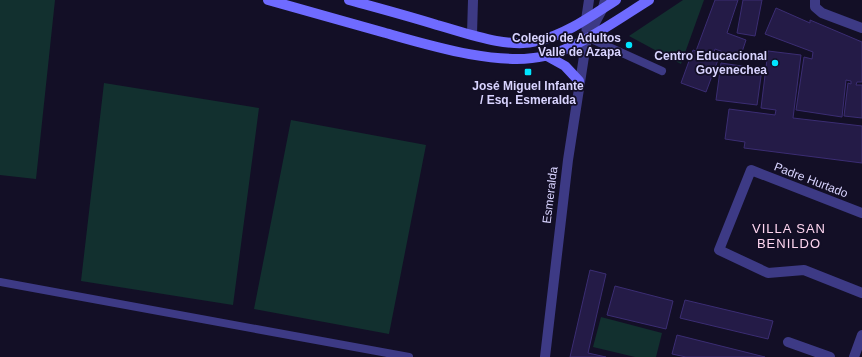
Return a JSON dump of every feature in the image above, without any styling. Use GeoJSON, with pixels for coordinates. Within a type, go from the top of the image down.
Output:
{"type":"FeatureCollection","features":[{"type":"Feature","properties":{"kind":"main road"},"geometry":{"type":"LineString","coordinates":[[268,0],[450,50],[516,60],[547,56],[587,37],[649,0]]}},
{"type":"Feature","properties":{"kind":"main road"},"geometry":{"type":"LineString","coordinates":[[349,0],[472,34],[509,42],[537,42],[549,38],[586,20],[604,4],[616,0]]}},
{"type":"Feature","properties":{"kind":"main road"},"geometry":{"type":"LineString","coordinates":[[547,56],[565,66],[579,81]]}},
{"type":"Feature","properties":{"kind":"street"},"geometry":{"type":"LineString","coordinates":[[472,34],[473,0]]}},
{"type":"Feature","properties":{"kind":"street","name":"Esmeralda"},"geometry":{"type":"LineString","coordinates":[[545,357],[557,239],[579,81],[587,37],[586,20],[589,0]]}},
{"type":"Feature","properties":{"kind":"street","name":"Esmeralda"},"geometry":{"type":"LineString","coordinates":[[587,37],[604,4]]}},
{"type":"Feature","properties":{"kind":"street"},"geometry":{"type":"LineString","coordinates":[[815,4],[822,14],[862,28]]}},
{"type":"Feature","properties":{"kind":"street","name":"Padre Hurtado"},"geometry":{"type":"LineString","coordinates":[[862,213],[751,170],[719,250],[768,273],[804,270],[862,293]]}},
{"type":"Feature","properties":{"kind":"street"},"geometry":{"type":"LineString","coordinates":[[854,357],[862,335]]}},
{"type":"Feature","properties":{"kind":"street"},"geometry":{"type":"LineString","coordinates":[[788,342],[830,357]]}},
{"type":"Feature","properties":{"kind":"lane"},"geometry":{"type":"LineString","coordinates":[[587,37],[662,71]]}},
{"type":"Feature","properties":{"kind":"lane"},"geometry":{"type":"LineString","coordinates":[[0,282],[409,357]]}},
{"type":"Feature","properties":{"kind":"green space"},"geometry":{"type":"Polygon","coordinates":[[[0,0],[55,0],[36,179],[0,175],[0,0]]]}},
{"type":"Feature","properties":{"kind":"green space"},"geometry":{"type":"Polygon","coordinates":[[[683,0],[704,0],[681,64],[629,36],[683,0]]]}},
{"type":"Feature","properties":{"kind":"green space"},"geometry":{"type":"Polygon","coordinates":[[[104,83],[259,108],[233,305],[81,281],[104,83]]]}},
{"type":"Feature","properties":{"kind":"green space"},"geometry":{"type":"Polygon","coordinates":[[[291,120],[426,145],[389,334],[254,309],[291,120]]]}},
{"type":"Feature","properties":{"kind":"green space"},"geometry":{"type":"Polygon","coordinates":[[[601,317],[662,333],[656,357],[635,357],[593,347],[601,317]]]}},
{"type":"Feature","properties":{"kind":"building"},"geometry":{"type":"Polygon","coordinates":[[[715,0],[738,0],[727,33],[746,40],[740,58],[715,49],[712,58],[718,60],[706,92],[681,83],[693,50],[696,51],[715,0]]]}},
{"type":"Feature","properties":{"kind":"building"},"geometry":{"type":"Polygon","coordinates":[[[743,0],[762,0],[755,36],[737,33],[743,0]]]}},
{"type":"Feature","properties":{"kind":"building"},"geometry":{"type":"Polygon","coordinates":[[[776,8],[810,23],[810,20],[862,42],[862,82],[857,82],[856,85],[862,85],[862,118],[844,116],[848,83],[851,84],[851,81],[846,80],[842,117],[796,110],[804,57],[812,59],[813,52],[765,34],[776,8]]]}},
{"type":"Feature","properties":{"kind":"building"},"geometry":{"type":"Polygon","coordinates":[[[768,51],[801,55],[793,118],[862,126],[862,163],[744,148],[745,142],[725,139],[729,109],[775,115],[776,110],[761,108],[768,51]]]}},
{"type":"Feature","properties":{"kind":"building"},"geometry":{"type":"Polygon","coordinates":[[[721,63],[762,69],[757,105],[716,100],[721,63]]]}},
{"type":"Feature","properties":{"kind":"building"},"geometry":{"type":"Polygon","coordinates":[[[590,270],[606,274],[588,353],[606,357],[570,357],[590,270]]]}},
{"type":"Feature","properties":{"kind":"building"},"geometry":{"type":"Polygon","coordinates":[[[615,286],[673,301],[666,329],[607,315],[615,286]]]}},
{"type":"Feature","properties":{"kind":"building"},"geometry":{"type":"Polygon","coordinates":[[[685,300],[773,321],[768,339],[680,318],[685,300]]]}},
{"type":"Feature","properties":{"kind":"building"},"geometry":{"type":"Polygon","coordinates":[[[677,335],[765,357],[686,357],[672,354],[677,335]]]}},
{"type":"Feature","properties":{"kind":"place","name":"Colegio de Adultos Valle de Azapa"},"geometry":{"type":"Point","coordinates":[629,45]}},
{"type":"Feature","properties":{"kind":"place","name":"Centro Educacional Goyenechea"},"geometry":{"type":"Point","coordinates":[775,63]}},
{"type":"Feature","properties":{"kind":"place","name":"José Miguel Infante / Esq. Esmeralda"},"geometry":{"type":"Point","coordinates":[528,72]}},
{"type":"Feature","properties":{"kind":"district","name":"VILLA SAN BENILDO"},"geometry":{"type":"Point","coordinates":[789,236]}}]}
